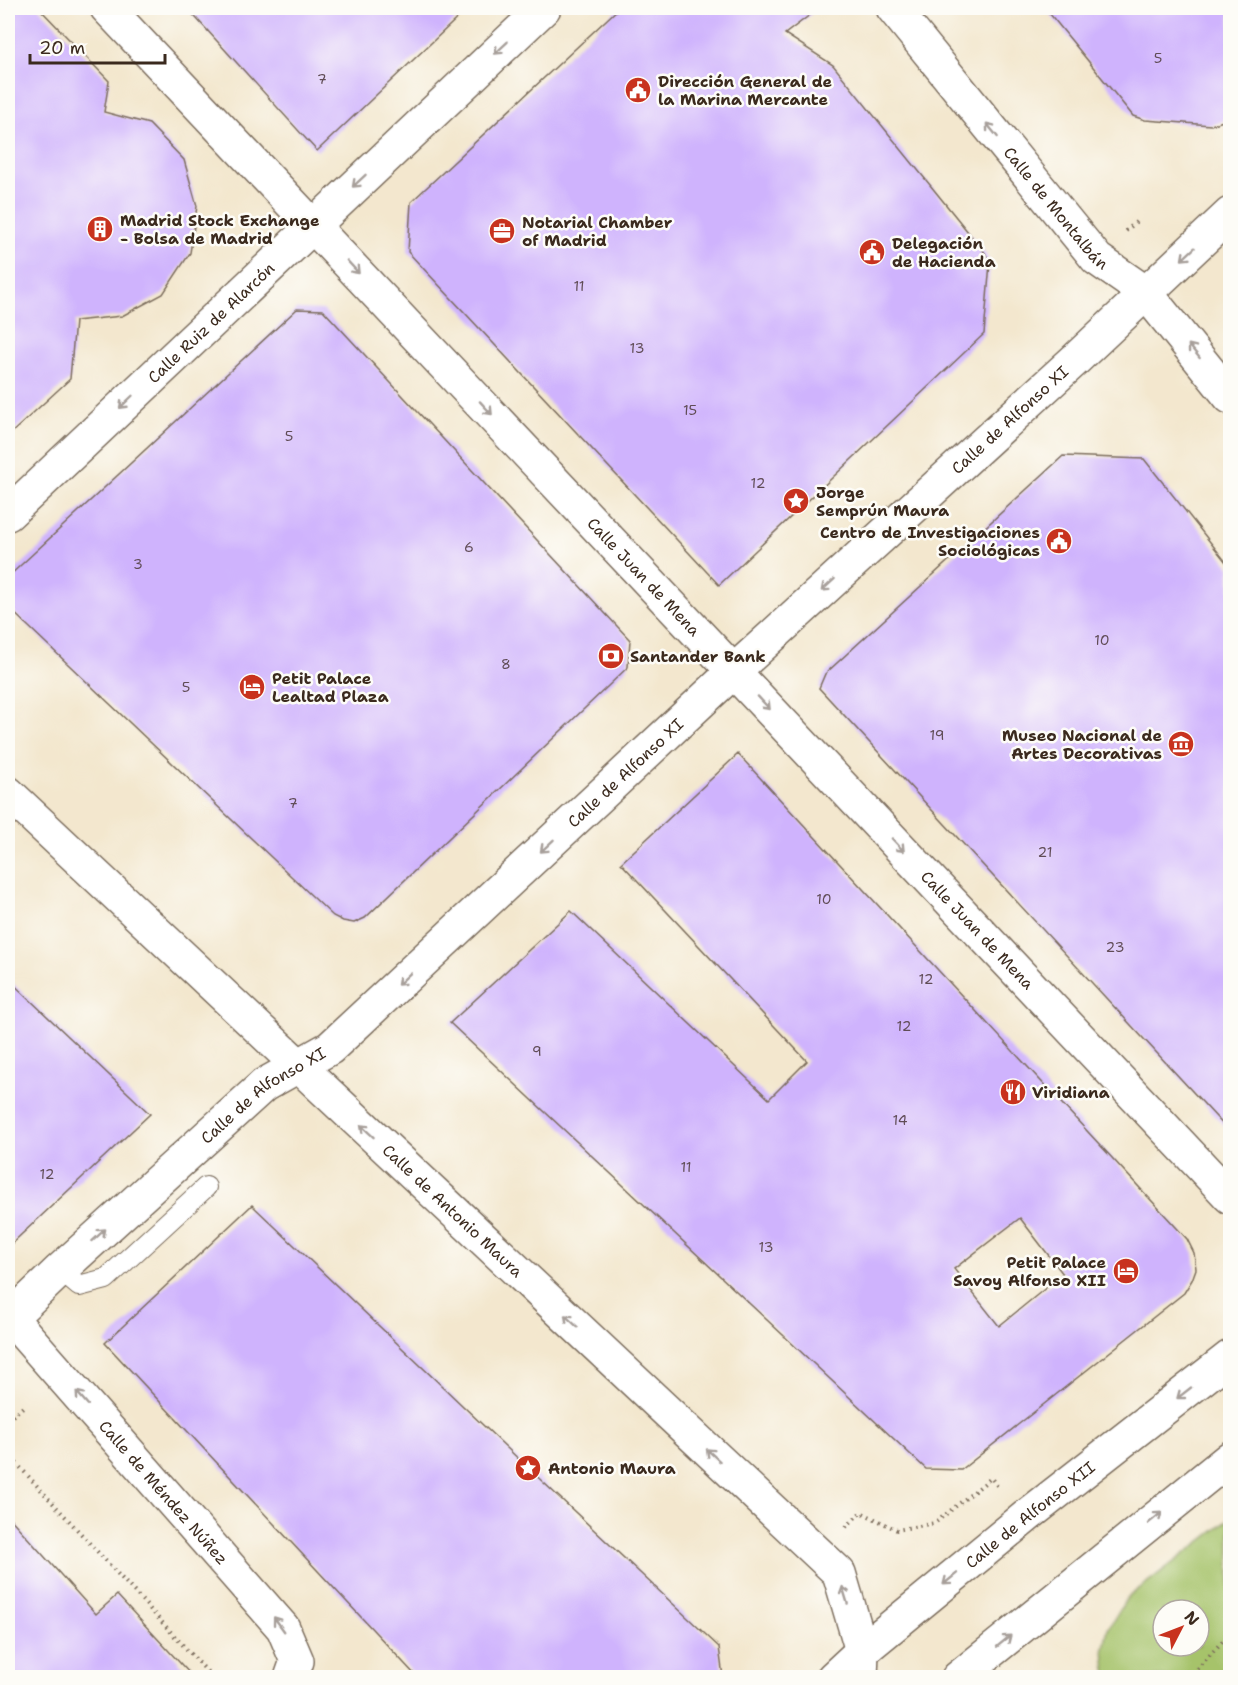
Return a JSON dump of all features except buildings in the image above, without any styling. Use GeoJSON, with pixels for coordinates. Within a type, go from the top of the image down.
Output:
{"type":"FeatureCollection","features":[{"type":"Feature","properties":{"kind":"street","name":"Calle Juan de Mena"},"geometry":{"type":"LineString","coordinates":[[107,8],[1230,1197]]}},
{"type":"Feature","properties":{"kind":"street","name":"Calle Ruiz de Alarcón"},"geometry":{"type":"LineString","coordinates":[[8,514],[312,224],[544,8]]}},
{"type":"Feature","properties":{"kind":"street","name":"Calle de Montalbán"},"geometry":{"type":"LineString","coordinates":[[893,8],[1097,259],[1146,293],[1230,397]]}},
{"type":"Feature","properties":{"kind":"street","name":"Calle de Alfonso XI"},"geometry":{"type":"LineString","coordinates":[[9,1317],[264,1085],[330,1048],[734,671],[1230,214]]}},
{"type":"Feature","properties":{"kind":"street","name":"Calle de Antonio Maura"},"geometry":{"type":"LineString","coordinates":[[8,793],[839,1573],[861,1664]]}},
{"type":"Feature","properties":{"kind":"street","name":"Calle de Méndez Núñez"},"geometry":{"type":"LineString","coordinates":[[9,1317],[283,1628],[297,1661],[291,1677]]}},
{"type":"Feature","properties":{"kind":"street","name":"Calle de Alfonso XII"},"geometry":{"type":"LineString","coordinates":[[833,1677],[861,1664],[1028,1515],[1230,1357]]}},
{"type":"Feature","properties":{"kind":"street"},"geometry":{"type":"LineString","coordinates":[[958,1677],[1230,1458]]}},
{"type":"Feature","properties":{"kind":"lane"},"geometry":{"type":"LineString","coordinates":[[60,1270],[79,1286],[106,1279],[206,1187]]}},
{"type":"Feature","properties":{"kind":"path"},"geometry":{"type":"LineString","coordinates":[[8,1420],[24,1406]]}},
{"type":"Feature","properties":{"kind":"path"},"geometry":{"type":"LineString","coordinates":[[8,1454],[213,1677]]}},
{"type":"Feature","properties":{"kind":"path"},"geometry":{"type":"LineString","coordinates":[[1189,1677],[1230,1633]]}},
{"type":"Feature","properties":{"kind":"green space"},"geometry":{"type":"Polygon","coordinates":[[[1230,1519],[1230,1677],[1109,1677],[1104,1649],[1108,1629],[1127,1598],[1230,1519]]]}},
{"type":"Feature","properties":{"kind":"place","name":"Dirección General de la Marina Mercante"},"geometry":{"type":"Point","coordinates":[638,90]}},
{"type":"Feature","properties":{"kind":"place","name":"Madrid Stock Exchange - Bolsa de Madrid"},"geometry":{"type":"Point","coordinates":[100,229]}},
{"type":"Feature","properties":{"kind":"place","name":"Notarial Chamber of Madrid"},"geometry":{"type":"Point","coordinates":[502,231]}},
{"type":"Feature","properties":{"kind":"place","name":"Delegación de Hacienda"},"geometry":{"type":"Point","coordinates":[872,252]}},
{"type":"Feature","properties":{"kind":"place","name":"Jorge Semprún Maura"},"geometry":{"type":"Point","coordinates":[796,501]}},
{"type":"Feature","properties":{"kind":"place","name":"Centro de Investigaciones Sociológicas"},"geometry":{"type":"Point","coordinates":[1059,541]}},
{"type":"Feature","properties":{"kind":"place","name":"Santander Bank"},"geometry":{"type":"Point","coordinates":[611,656]}},
{"type":"Feature","properties":{"kind":"place","name":"Petit Palace Lealtad Plaza"},"geometry":{"type":"Point","coordinates":[252,687]}},
{"type":"Feature","properties":{"kind":"place","name":"Museo Nacional de Artes Decorativas"},"geometry":{"type":"Point","coordinates":[1181,744]}},
{"type":"Feature","properties":{"kind":"place","name":"Viridiana"},"geometry":{"type":"Point","coordinates":[1013,1092]}},
{"type":"Feature","properties":{"kind":"place","name":"Petit Palace Savoy Alfonso XII"},"geometry":{"type":"Point","coordinates":[1126,1271]}},
{"type":"Feature","properties":{"kind":"place","name":"Antonio Maura"},"geometry":{"type":"Point","coordinates":[528,1468]}}]}
